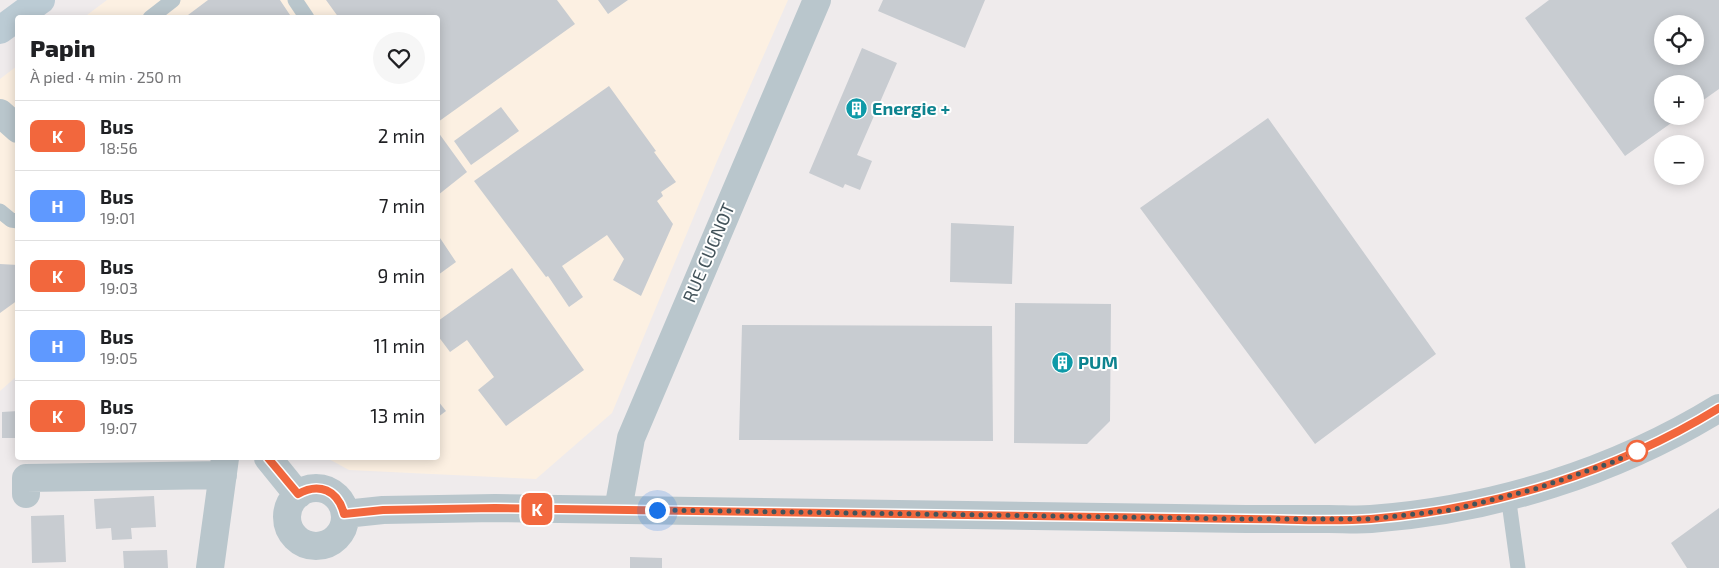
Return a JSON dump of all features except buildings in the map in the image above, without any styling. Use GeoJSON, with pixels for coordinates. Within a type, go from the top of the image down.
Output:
{"type":"FeatureCollection","features":[{"type":"Feature","properties":{"kind":"main road"},"geometry":{"type":"LineString","coordinates":[[23,15],[39,5]]}},
{"type":"Feature","properties":{"kind":"main road"},"geometry":{"type":"LineString","coordinates":[[0,30],[15,20]]}},
{"type":"Feature","properties":{"kind":"street","name":"RUE CUGNOT"},"geometry":{"type":"LineString","coordinates":[[618,510],[631,438],[817,0]]}},
{"type":"Feature","properties":{"kind":"street"},"geometry":{"type":"LineString","coordinates":[[0,113],[15,126]]}},
{"type":"Feature","properties":{"kind":"street"},"geometry":{"type":"LineString","coordinates":[[344,514],[383,510],[477,508],[1246,519],[1370,519],[1451,510],[1535,489],[1613,462],[1698,421],[1719,408]]}},
{"type":"Feature","properties":{"kind":"street"},"geometry":{"type":"LineString","coordinates":[[270,460],[298,494]]}},
{"type":"Feature","properties":{"kind":"street"},"geometry":{"type":"LineString","coordinates":[[26,494],[26,478],[224,466],[210,568]]}},
{"type":"Feature","properties":{"kind":"street"},"geometry":{"type":"LineString","coordinates":[[323,489],[337,498],[344,514],[344,522],[336,538],[322,546],[312,557],[304,544],[290,530],[287,521],[291,502],[298,494],[305,490],[323,489]]}},
{"type":"Feature","properties":{"kind":"lane"},"geometry":{"type":"LineString","coordinates":[[154,15],[173,0]]}},
{"type":"Feature","properties":{"kind":"lane"},"geometry":{"type":"LineString","coordinates":[[295,0],[305,15]]}},
{"type":"Feature","properties":{"kind":"lane"},"geometry":{"type":"LineString","coordinates":[[0,211],[11,220],[15,221]]}},
{"type":"Feature","properties":{"kind":"lane"},"geometry":{"type":"LineString","coordinates":[[1508,495],[1518,568]]}},
{"type":"Feature","properties":{"kind":"shaded area"},"geometry":{"type":"Polygon","coordinates":[[[107,0],[788,0],[717,161],[612,413],[536,479],[349,470],[331,460],[440,460],[440,15],[87,15],[107,0]]]}},
{"type":"Feature","properties":{"kind":"shaded area"},"geometry":{"type":"Polygon","coordinates":[[[15,68],[15,378],[0,391],[0,79],[15,68]]]}},
{"type":"Feature","properties":{"kind":"bus line","name":"K"},"geometry":{"type":"LineString","coordinates":[[270,460],[298,494],[314,488],[323,489],[337,498],[344,514],[383,510],[495,508],[1246,519],[1370,519],[1451,510],[1535,489],[1613,462],[1698,421],[1719,408]]}},
{"type":"Feature","properties":{"kind":"place","name":"Energie +"},"geometry":{"type":"Point","coordinates":[856,109]}},
{"type":"Feature","properties":{"kind":"place","name":"PUM"},"geometry":{"type":"Point","coordinates":[1062,363]}},
{"type":"Feature","properties":{"kind":"route"},"geometry":{"type":"LineString","coordinates":[[657,510],[1246,519],[1370,519],[1451,510],[1535,489],[1613,462],[1637,451]]}}]}
